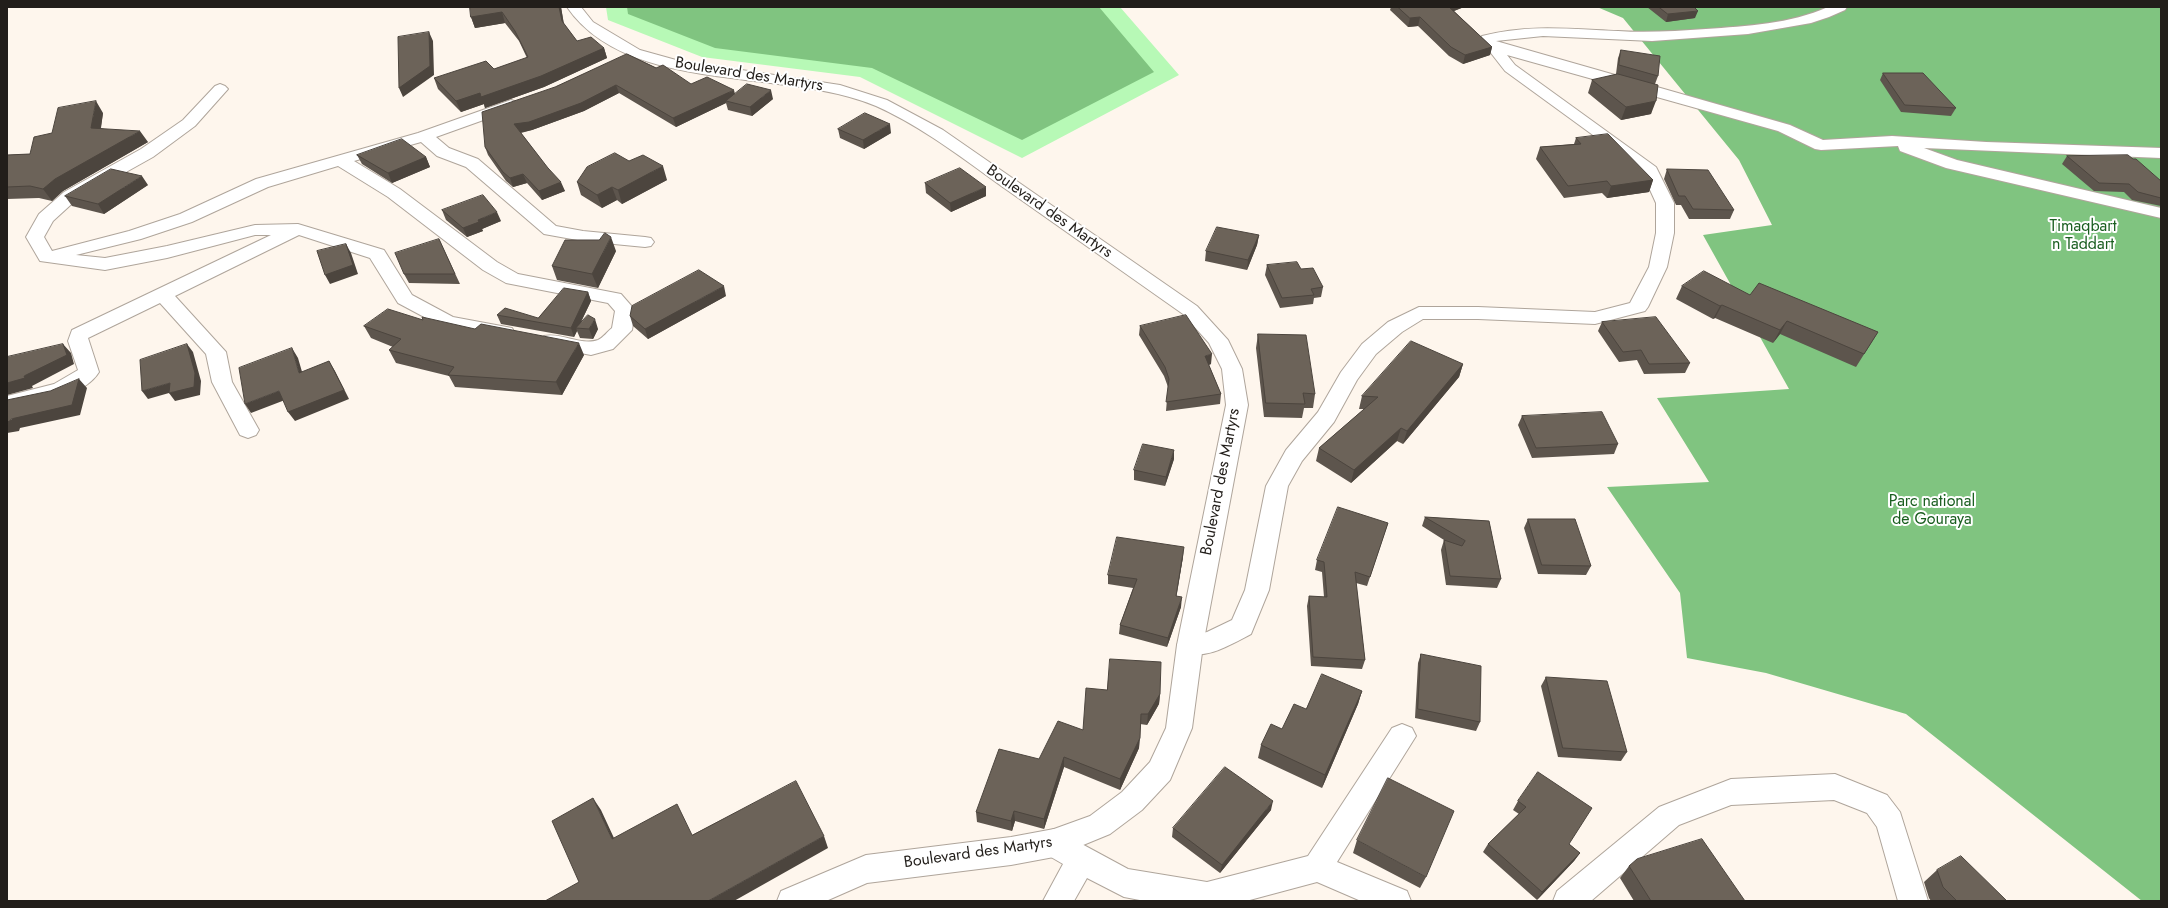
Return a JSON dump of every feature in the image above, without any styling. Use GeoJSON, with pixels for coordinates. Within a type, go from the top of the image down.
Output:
{"type":"FeatureCollection","features":[{"type":"Feature","properties":{"kind":"street","name":"Boulevard des Martyrs"},"geometry":{"type":"LineString","coordinates":[[574,7],[588,25],[637,53],[675,64],[840,90],[881,103],[937,133],[1190,310],[1218,340],[1232,369],[1237,404],[1190,645],[1179,728],[1160,771],[1132,801],[1100,826],[1054,843],[1011,851],[866,869],[792,901]]}},
{"type":"Feature","properties":{"kind":"street"},"geometry":{"type":"LineString","coordinates":[[1190,645],[1211,642],[1242,627],[1257,590],[1276,486],[1294,456],[1326,417],[1348,377],[1369,349],[1395,327],[1419,313],[1478,313],[1596,318],[1638,307],[1658,266],[1665,233],[1665,203],[1648,168],[1510,68],[1487,39],[1506,33],[1562,31],[1638,36],[1761,29],[1825,15],[1840,7]]}},
{"type":"Feature","properties":{"kind":"street"},"geometry":{"type":"LineString","coordinates":[[1493,46],[1777,126],[1821,146],[1892,141],[1994,147],[2161,153]]}},
{"type":"Feature","properties":{"kind":"street"},"geometry":{"type":"LineString","coordinates":[[614,62],[637,53]]}},
{"type":"Feature","properties":{"kind":"street"},"geometry":{"type":"LineString","coordinates":[[47,257],[36,237],[45,218],[70,196],[147,153],[189,123],[220,89]]}},
{"type":"Feature","properties":{"kind":"street"},"geometry":{"type":"LineString","coordinates":[[47,257],[142,233],[186,218],[262,183],[424,136],[528,99]]}},
{"type":"Feature","properties":{"kind":"street"},"geometry":{"type":"LineString","coordinates":[[424,136],[443,152],[472,163],[550,230],[583,236],[645,242]]}},
{"type":"Feature","properties":{"kind":"street"},"geometry":{"type":"LineString","coordinates":[[1892,141],[1952,164],[2161,213]]}},
{"type":"Feature","properties":{"kind":"street"},"geometry":{"type":"LineString","coordinates":[[47,257],[105,264],[167,252],[255,230],[298,229],[377,254],[405,299],[448,322],[591,348],[606,344],[622,330],[625,310],[614,298],[513,279],[490,266],[394,193],[340,160]]}},
{"type":"Feature","properties":{"kind":"street"},"geometry":{"type":"LineString","coordinates":[[7,403],[63,388],[80,380],[89,372],[78,341],[79,335],[164,296],[298,229]]}},
{"type":"Feature","properties":{"kind":"street"},"geometry":{"type":"LineString","coordinates":[[164,296],[216,352],[222,382],[248,430]]}},
{"type":"Feature","properties":{"kind":"street"},"geometry":{"type":"LineString","coordinates":[[1317,868],[1402,736]]}},
{"type":"Feature","properties":{"kind":"street"},"geometry":{"type":"LineString","coordinates":[[1568,901],[1669,816],[1731,792],[1835,787],[1877,804],[1890,821],[1913,901]]}},
{"type":"Feature","properties":{"kind":"street"},"geometry":{"type":"LineString","coordinates":[[1054,843],[1124,883],[1207,897],[1317,868],[1396,901]]}},
{"type":"Feature","properties":{"kind":"street"},"geometry":{"type":"LineString","coordinates":[[1058,901],[1082,859]]}},
{"type":"Feature","properties":{"kind":"green space"},"geometry":{"type":"Polygon","coordinates":[[[606,7],[1120,7],[1179,75],[1022,158],[860,77],[702,57],[608,20],[606,7]]]}},
{"type":"Feature","properties":{"kind":"green space"},"geometry":{"type":"Polygon","coordinates":[[[627,7],[1099,7],[1154,72],[1022,140],[872,68],[715,48],[628,14],[627,7]]]}},
{"type":"Feature","properties":{"kind":"green space","name":"Parc national de Gouraya"},"geometry":{"type":"Polygon","coordinates":[[[1597,7],[2161,7],[2161,901],[2142,901],[1906,714],[1766,673],[1687,658],[1680,593],[1607,487],[1709,482],[1657,398],[1789,389],[1703,235],[1772,225],[1739,160],[1623,18],[1597,7]]]}},
{"type":"Feature","properties":{"kind":"building"},"geometry":{"type":"Polygon","coordinates":[[[470,7],[559,7],[562,21],[577,41],[591,37],[604,48],[541,76],[481,97],[480,93],[456,101],[434,78],[486,61],[494,69],[528,57],[515,31],[502,12],[471,17],[470,7]]]}},
{"type":"Feature","properties":{"kind":"building"},"geometry":{"type":"Polygon","coordinates":[[[1398,7],[1449,7],[1492,47],[1465,55],[1451,47],[1420,17],[1410,18],[1398,7]]]}},
{"type":"Feature","properties":{"kind":"building"},"geometry":{"type":"Polygon","coordinates":[[[1659,7],[1694,7],[1698,11],[1668,14],[1659,7]]]}},
{"type":"Feature","properties":{"kind":"building"},"geometry":{"type":"Polygon","coordinates":[[[429,32],[430,66],[399,88],[398,37],[429,32]]]}},
{"type":"Feature","properties":{"kind":"building"},"geometry":{"type":"Polygon","coordinates":[[[1621,50],[1660,56],[1658,76],[1619,65],[1621,50]]]}},
{"type":"Feature","properties":{"kind":"building"},"geometry":{"type":"Polygon","coordinates":[[[627,54],[656,68],[663,65],[691,84],[707,77],[734,90],[673,118],[616,85],[581,103],[529,122],[514,124],[548,168],[561,182],[539,191],[523,174],[510,178],[503,172],[485,147],[482,112],[555,87],[627,54]]]}},
{"type":"Feature","properties":{"kind":"building"},"geometry":{"type":"Polygon","coordinates":[[[1883,73],[1923,73],[1956,108],[1905,105],[1883,73]]]}},
{"type":"Feature","properties":{"kind":"building"},"geometry":{"type":"Polygon","coordinates":[[[1618,74],[1658,85],[1656,101],[1626,107],[1592,80],[1618,74]]]}},
{"type":"Feature","properties":{"kind":"building"},"geometry":{"type":"Polygon","coordinates":[[[747,84],[771,90],[750,107],[726,101],[747,84]]]}},
{"type":"Feature","properties":{"kind":"building"},"geometry":{"type":"Polygon","coordinates":[[[96,101],[91,128],[140,131],[55,179],[43,189],[30,186],[7,187],[7,155],[30,154],[34,137],[52,133],[58,108],[96,101]]]}},
{"type":"Feature","properties":{"kind":"building"},"geometry":{"type":"Polygon","coordinates":[[[865,113],[890,124],[863,140],[838,129],[865,113]]]}},
{"type":"Feature","properties":{"kind":"building"},"geometry":{"type":"Polygon","coordinates":[[[1608,134],[1653,180],[1611,186],[1607,181],[1568,186],[1540,147],[1581,144],[1576,138],[1608,134]]]}},
{"type":"Feature","properties":{"kind":"building"},"geometry":{"type":"Polygon","coordinates":[[[402,139],[426,157],[388,173],[357,155],[402,139]]]}},
{"type":"Feature","properties":{"kind":"building"},"geometry":{"type":"Polygon","coordinates":[[[615,153],[629,161],[643,155],[663,166],[618,190],[612,187],[597,195],[577,182],[587,167],[615,153]]]}},
{"type":"Feature","properties":{"kind":"building"},"geometry":{"type":"Polygon","coordinates":[[[2128,155],[2133,159],[2136,159],[2161,181],[2161,198],[2138,192],[2129,184],[2099,183],[2067,156],[2128,155]]]}},
{"type":"Feature","properties":{"kind":"building"},"geometry":{"type":"Polygon","coordinates":[[[960,168],[986,187],[950,203],[925,183],[960,168]]]}},
{"type":"Feature","properties":{"kind":"building"},"geometry":{"type":"Polygon","coordinates":[[[111,169],[142,176],[98,204],[65,196],[111,169]]]}},
{"type":"Feature","properties":{"kind":"building"},"geometry":{"type":"Polygon","coordinates":[[[1667,169],[1708,170],[1734,210],[1693,209],[1685,196],[1679,196],[1667,169]]]}},
{"type":"Feature","properties":{"kind":"building"},"geometry":{"type":"Polygon","coordinates":[[[483,195],[497,212],[478,220],[479,222],[463,228],[442,210],[483,195]]]}},
{"type":"Feature","properties":{"kind":"building"},"geometry":{"type":"Polygon","coordinates":[[[1217,227],[1259,235],[1248,260],[1206,251],[1217,227]]]}},
{"type":"Feature","properties":{"kind":"building"},"geometry":{"type":"Polygon","coordinates":[[[605,233],[611,237],[592,274],[552,266],[565,240],[599,240],[605,233]]]}},
{"type":"Feature","properties":{"kind":"building"},"geometry":{"type":"Polygon","coordinates":[[[439,239],[455,274],[404,274],[395,253],[439,239]]]}},
{"type":"Feature","properties":{"kind":"building"},"geometry":{"type":"Polygon","coordinates":[[[346,244],[353,265],[325,275],[317,251],[346,244]]]}},
{"type":"Feature","properties":{"kind":"building"},"geometry":{"type":"Polygon","coordinates":[[[1297,262],[1301,269],[1313,268],[1323,287],[1311,289],[1314,295],[1282,298],[1267,265],[1297,262]]]}},
{"type":"Feature","properties":{"kind":"building"},"geometry":{"type":"Polygon","coordinates":[[[699,270],[724,286],[645,329],[630,316],[632,306],[699,270]]]}},
{"type":"Feature","properties":{"kind":"building"},"geometry":{"type":"Polygon","coordinates":[[[1704,271],[1750,295],[1759,283],[1878,332],[1864,354],[1787,321],[1780,330],[1722,305],[1720,306],[1682,286],[1704,271]]]}},
{"type":"Feature","properties":{"kind":"building"},"geometry":{"type":"Polygon","coordinates":[[[564,288],[588,292],[571,328],[497,315],[505,308],[538,318],[564,288]]]}},
{"type":"Feature","properties":{"kind":"building"},"geometry":{"type":"Polygon","coordinates":[[[388,309],[423,320],[422,317],[475,329],[481,324],[579,343],[556,382],[448,375],[454,367],[389,350],[401,339],[364,326],[388,309]]]}},
{"type":"Feature","properties":{"kind":"building"},"geometry":{"type":"Polygon","coordinates":[[[588,315],[595,319],[589,329],[576,328],[588,315]]]}},
{"type":"Feature","properties":{"kind":"building"},"geometry":{"type":"Polygon","coordinates":[[[1186,315],[1212,354],[1205,356],[1221,394],[1166,402],[1169,379],[1165,367],[1140,326],[1186,315]]]}},
{"type":"Feature","properties":{"kind":"building"},"geometry":{"type":"Polygon","coordinates":[[[1656,317],[1690,363],[1649,364],[1641,350],[1623,352],[1602,322],[1656,317]]]}},
{"type":"Feature","properties":{"kind":"building"},"geometry":{"type":"Polygon","coordinates":[[[1258,334],[1306,335],[1315,394],[1303,393],[1305,404],[1266,403],[1258,334]]]}},
{"type":"Feature","properties":{"kind":"building"},"geometry":{"type":"Polygon","coordinates":[[[1411,341],[1463,364],[1407,431],[1401,428],[1354,470],[1319,448],[1378,397],[1362,396],[1411,341]]]}},
{"type":"Feature","properties":{"kind":"building"},"geometry":{"type":"Polygon","coordinates":[[[63,344],[67,355],[24,376],[25,378],[7,383],[7,357],[63,344]]]}},
{"type":"Feature","properties":{"kind":"building"},"geometry":{"type":"Polygon","coordinates":[[[187,344],[195,373],[194,387],[169,393],[170,383],[142,391],[140,360],[187,344]]]}},
{"type":"Feature","properties":{"kind":"building"},"geometry":{"type":"Polygon","coordinates":[[[292,348],[299,373],[329,361],[344,390],[288,412],[279,391],[245,404],[239,368],[292,348]]]}},
{"type":"Feature","properties":{"kind":"building"},"geometry":{"type":"Polygon","coordinates":[[[79,379],[72,405],[11,419],[7,422],[7,400],[50,391],[79,379]]]}},
{"type":"Feature","properties":{"kind":"building"},"geometry":{"type":"Polygon","coordinates":[[[1602,412],[1618,444],[1536,448],[1522,416],[1602,412]]]}},
{"type":"Feature","properties":{"kind":"building"},"geometry":{"type":"Polygon","coordinates":[[[1143,444],[1174,450],[1166,477],[1134,470],[1143,444]]]}},
{"type":"Feature","properties":{"kind":"building"},"geometry":{"type":"Polygon","coordinates":[[[1338,507],[1388,523],[1370,577],[1355,572],[1365,660],[1313,657],[1309,596],[1327,597],[1324,562],[1317,560],[1338,507]]]}},
{"type":"Feature","properties":{"kind":"building"},"geometry":{"type":"Polygon","coordinates":[[[1425,517],[1489,521],[1501,579],[1450,576],[1444,540],[1462,546],[1465,541],[1425,517]]]}},
{"type":"Feature","properties":{"kind":"building"},"geometry":{"type":"Polygon","coordinates":[[[1528,519],[1575,519],[1591,566],[1542,565],[1528,519]]]}},
{"type":"Feature","properties":{"kind":"building"},"geometry":{"type":"Polygon","coordinates":[[[1117,537],[1184,547],[1176,596],[1182,597],[1168,638],[1120,625],[1137,579],[1108,575],[1117,537]]]}},
{"type":"Feature","properties":{"kind":"building"},"geometry":{"type":"Polygon","coordinates":[[[1421,654],[1481,666],[1480,722],[1418,709],[1421,654]]]}},
{"type":"Feature","properties":{"kind":"building"},"geometry":{"type":"Polygon","coordinates":[[[1110,659],[1161,662],[1160,694],[1148,714],[1141,714],[1140,738],[1120,779],[1064,757],[1044,819],[1014,811],[1011,821],[976,812],[999,749],[1039,759],[1058,721],[1083,730],[1086,688],[1107,690],[1110,659]]]}},
{"type":"Feature","properties":{"kind":"building"},"geometry":{"type":"Polygon","coordinates":[[[1322,674],[1362,691],[1325,775],[1261,745],[1271,724],[1282,729],[1294,704],[1306,709],[1322,674]]]}},
{"type":"Feature","properties":{"kind":"building"},"geometry":{"type":"Polygon","coordinates":[[[1546,677],[1607,681],[1627,752],[1563,748],[1546,677]]]}},
{"type":"Feature","properties":{"kind":"building"},"geometry":{"type":"Polygon","coordinates":[[[1225,767],[1273,801],[1222,865],[1173,828],[1225,767]]]}},
{"type":"Feature","properties":{"kind":"building"},"geometry":{"type":"Polygon","coordinates":[[[1538,772],[1592,808],[1569,844],[1580,853],[1542,892],[1488,844],[1526,807],[1518,801],[1538,772]]]}},
{"type":"Feature","properties":{"kind":"building"},"geometry":{"type":"Polygon","coordinates":[[[1388,778],[1454,811],[1426,877],[1357,840],[1388,778]]]}},
{"type":"Feature","properties":{"kind":"building"},"geometry":{"type":"Polygon","coordinates":[[[796,781],[824,836],[708,901],[545,901],[579,882],[552,821],[593,798],[612,839],[677,804],[692,835],[796,781]]]}},
{"type":"Feature","properties":{"kind":"building"},"geometry":{"type":"Polygon","coordinates":[[[1702,839],[1745,901],[1651,901],[1629,866],[1637,859],[1702,839]]]}},
{"type":"Feature","properties":{"kind":"building"},"geometry":{"type":"Polygon","coordinates":[[[1961,856],[2007,901],[1957,901],[1943,887],[1937,870],[1961,856]]]}},
{"type":"Feature","properties":{"kind":"park label","name":"Timaqbart n Taddart"},"geometry":{"type":"Point","coordinates":[2083,236]}}]}
